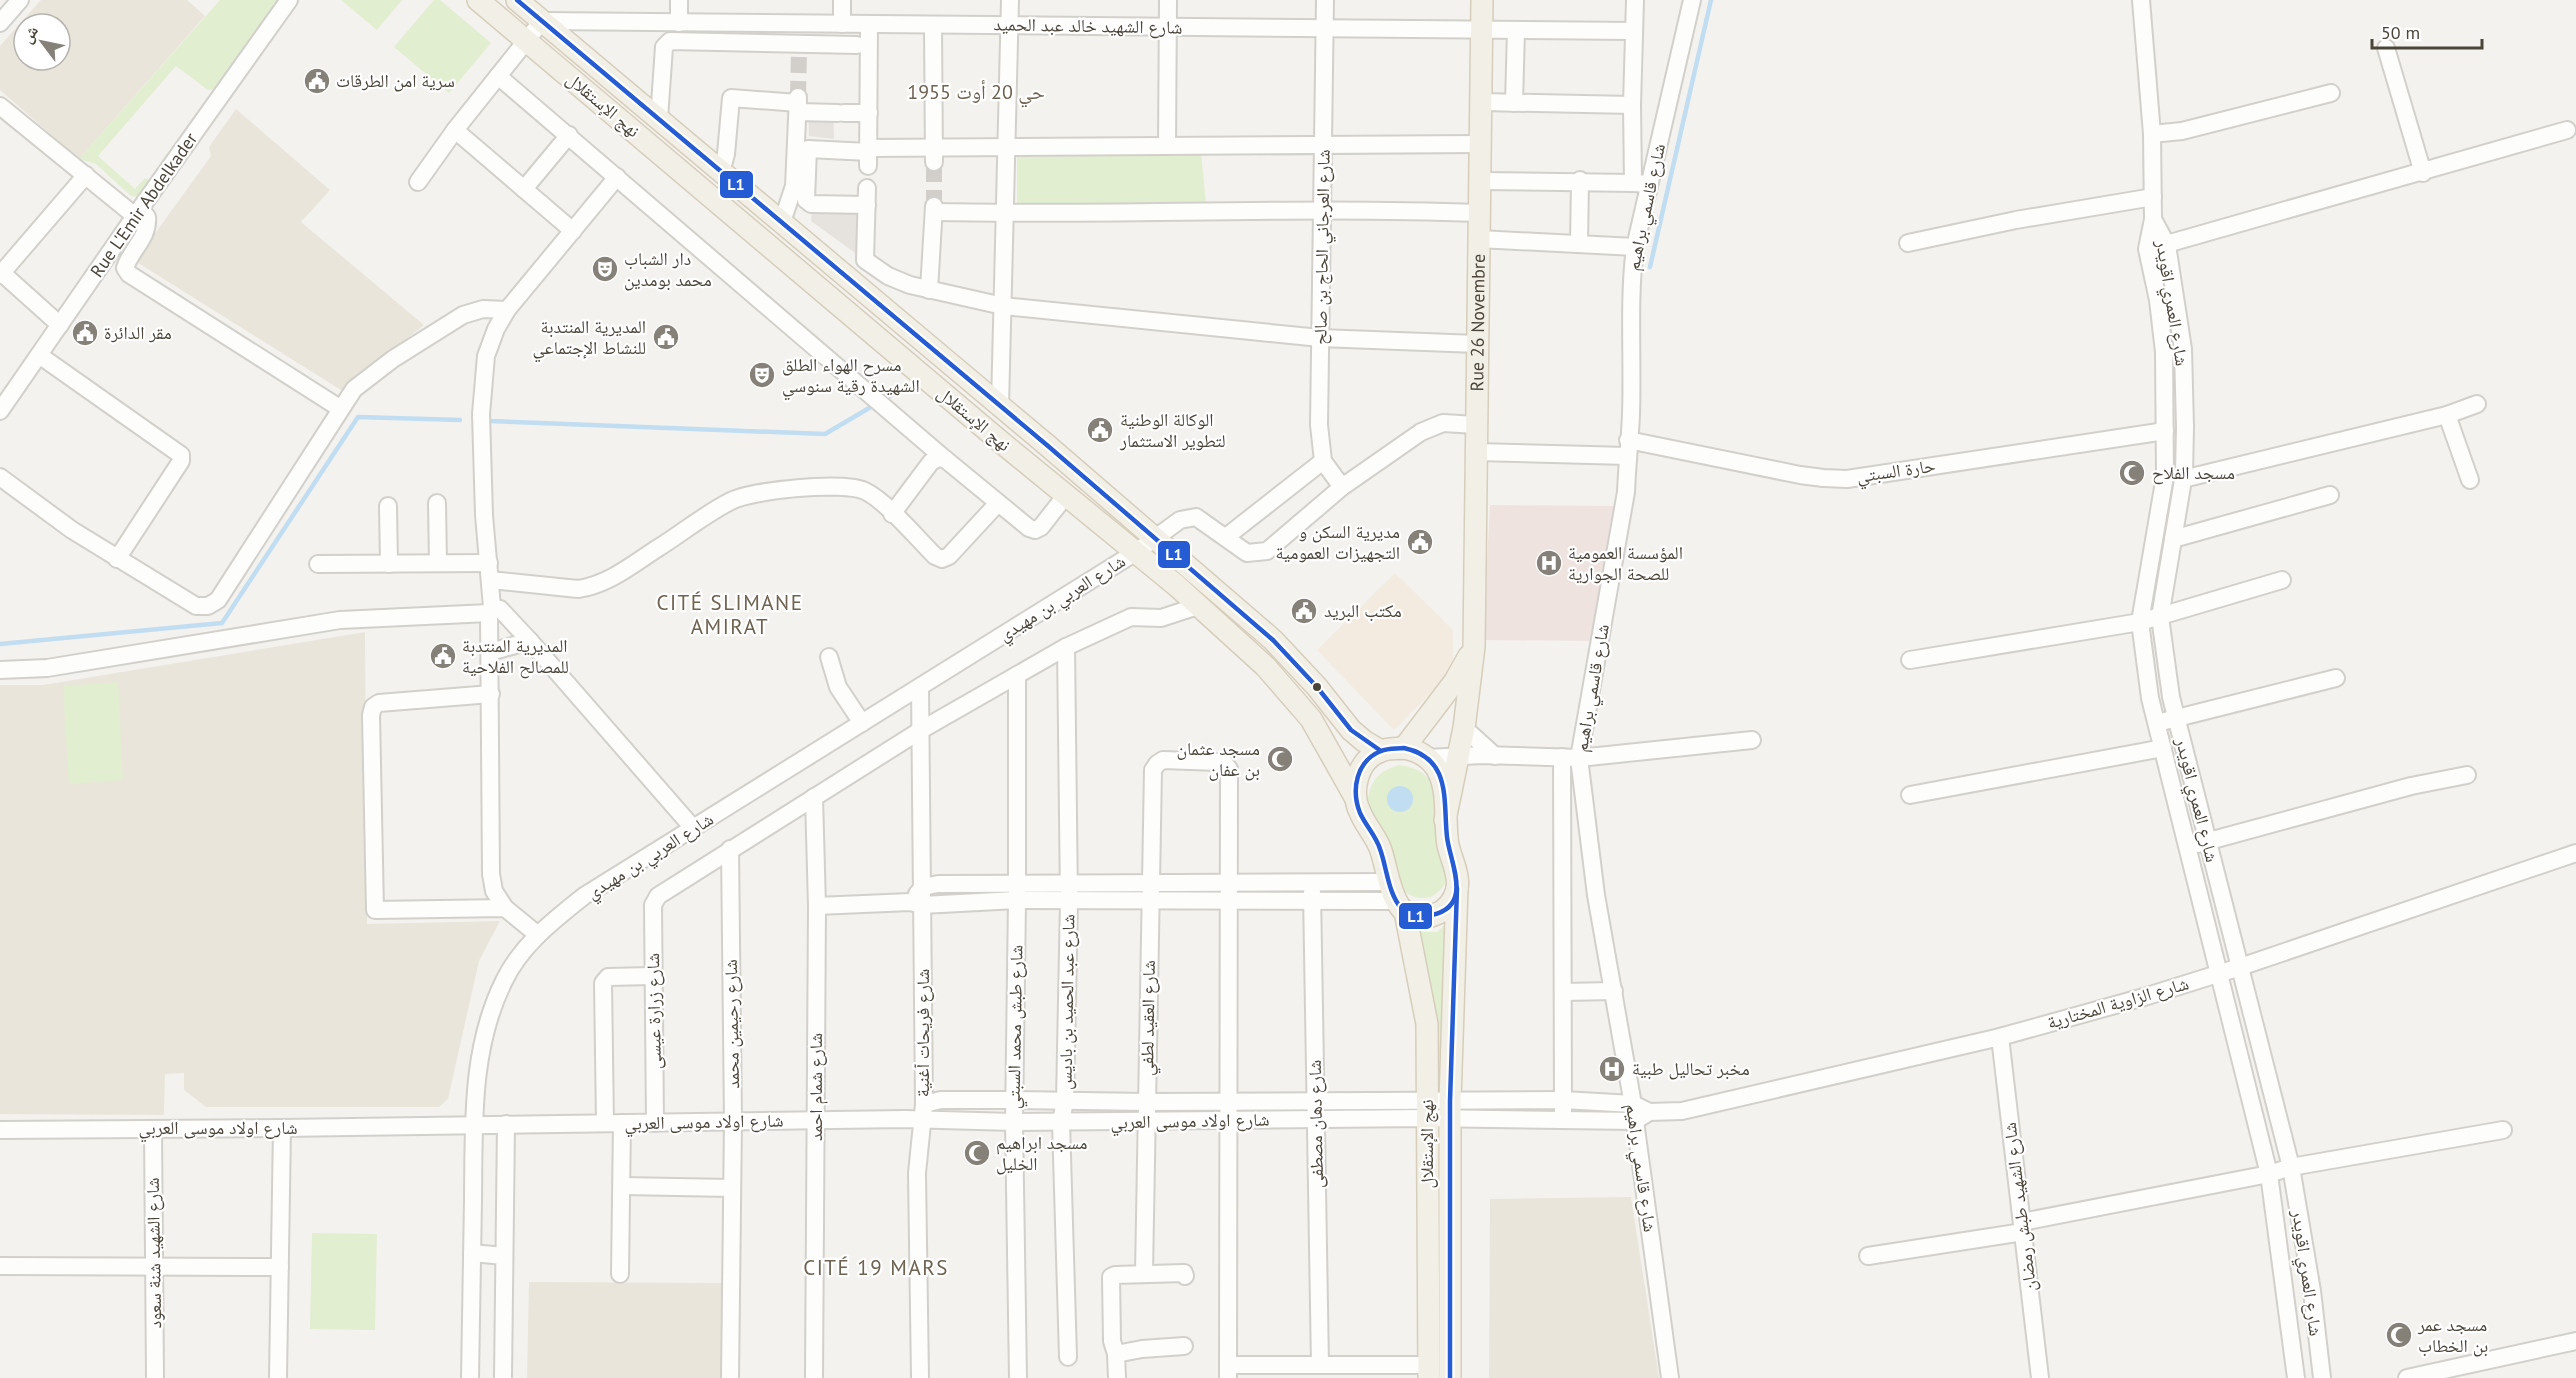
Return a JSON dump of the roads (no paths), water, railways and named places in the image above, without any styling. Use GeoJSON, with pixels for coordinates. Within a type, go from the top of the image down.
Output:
{"type":"FeatureCollection","features":[{"type":"Feature","properties":{"kind":"main road","name":"نهج الإستقلال"},"geometry":{"type":"LineString","coordinates":[[478,0],[1136,552],[1265,666],[1311,719],[1355,797],[1359,812],[1380,848],[1396,898],[1427,1024],[1429,1372]]}},
{"type":"Feature","properties":{"kind":"main road","name":"Rue 26 Novembre"},"geometry":{"type":"LineString","coordinates":[[1445,820],[1464,728],[1474,647],[1482,0]]}},
{"type":"Feature","properties":{"kind":"main road","name":"نهج الإستقلال"},"geometry":{"type":"LineString","coordinates":[[520,1],[1273,640],[1317,687],[1351,730],[1381,751]]}},
{"type":"Feature","properties":{"kind":"main road","name":"Rue 26 Novembre"},"geometry":{"type":"LineString","coordinates":[[1404,748],[1455,681],[1474,647]]}},
{"type":"Feature","properties":{"kind":"main road"},"geometry":{"type":"LineString","coordinates":[[1355,797],[1356,779],[1364,764],[1381,751],[1412,749],[1428,758]]}},
{"type":"Feature","properties":{"kind":"main road","name":"نهج الإستقلال"},"geometry":{"type":"LineString","coordinates":[[1428,758],[1439,773],[1448,844],[1457,875],[1450,1109],[1450,1378]]}},
{"type":"Feature","properties":{"kind":"main road"},"geometry":{"type":"LineString","coordinates":[[1396,898],[1418,917],[1432,916],[1449,906],[1457,888]]}},
{"type":"Feature","properties":{"kind":"street"},"geometry":{"type":"LineString","coordinates":[[0,23],[20,0]]}},
{"type":"Feature","properties":{"kind":"street","name":"Rue L'Emir Abdelkader"},"geometry":{"type":"LineString","coordinates":[[0,411],[137,213],[289,0]]}},
{"type":"Feature","properties":{"kind":"street"},"geometry":{"type":"LineString","coordinates":[[679,22],[680,0]]}},
{"type":"Feature","properties":{"kind":"street"},"geometry":{"type":"LineString","coordinates":[[842,0],[842,24]]}},
{"type":"Feature","properties":{"kind":"street"},"geometry":{"type":"LineString","coordinates":[[1000,406],[1010,0]]}},
{"type":"Feature","properties":{"kind":"street"},"geometry":{"type":"LineString","coordinates":[[1167,146],[1168,0]]}},
{"type":"Feature","properties":{"kind":"street","name":"شارع العرجاني الحاج بن صالح"},"geometry":{"type":"LineString","coordinates":[[1324,0],[1319,425],[1323,461],[1342,487]]}},
{"type":"Feature","properties":{"kind":"street"},"geometry":{"type":"LineString","coordinates":[[1480,181],[1580,180],[1641,184],[1632,105],[1635,0]]}},
{"type":"Feature","properties":{"kind":"street","name":"شارع قاسمي براهيم"},"geometry":{"type":"LineString","coordinates":[[1670,1378],[1633,1104],[1571,758],[1626,492],[1631,416],[1631,279],[1641,184],[1692,0]]}},
{"type":"Feature","properties":{"kind":"street","name":"شارع العمري اقويدر"},"geometry":{"type":"LineString","coordinates":[[2141,0],[2152,134],[2153,219],[2146,249],[2158,300],[2164,352],[2166,476],[2140,622],[2150,698],[2221,973],[2269,1174],[2296,1378]]}},
{"type":"Feature","properties":{"kind":"street"},"geometry":{"type":"LineString","coordinates":[[505,22],[520,1]]}},
{"type":"Feature","properties":{"kind":"street"},"geometry":{"type":"LineString","coordinates":[[418,182],[455,130],[542,21]]}},
{"type":"Feature","properties":{"kind":"street","name":"شارع الشهيد خالد عبد الحميد"},"geometry":{"type":"LineString","coordinates":[[542,21],[1634,32]]}},
{"type":"Feature","properties":{"kind":"street"},"geometry":{"type":"LineString","coordinates":[[869,24],[869,156]]}},
{"type":"Feature","properties":{"kind":"street"},"geometry":{"type":"LineString","coordinates":[[933,25],[934,156]]}},
{"type":"Feature","properties":{"kind":"street"},"geometry":{"type":"LineString","coordinates":[[1514,103],[1516,30]]}},
{"type":"Feature","properties":{"kind":"street"},"geometry":{"type":"LineString","coordinates":[[659,119],[664,47],[670,41],[799,49],[857,45]]}},
{"type":"Feature","properties":{"kind":"street"},"geometry":{"type":"LineString","coordinates":[[2386,48],[2423,173]]}},
{"type":"Feature","properties":{"kind":"street"},"geometry":{"type":"LineString","coordinates":[[498,76],[945,459],[1029,528],[1035,530],[1041,527],[1066,495]]}},
{"type":"Feature","properties":{"kind":"street"},"geometry":{"type":"LineString","coordinates":[[2152,134],[2181,131],[2331,93]]}},
{"type":"Feature","properties":{"kind":"street"},"geometry":{"type":"LineString","coordinates":[[721,172],[726,154],[731,98],[841,113],[869,112]]}},
{"type":"Feature","properties":{"kind":"street"},"geometry":{"type":"LineString","coordinates":[[1481,102],[1632,105]]}},
{"type":"Feature","properties":{"kind":"street"},"geometry":{"type":"LineString","coordinates":[[0,106],[86,175],[137,213],[147,217],[147,232],[125,268],[129,274],[341,409]]}},
{"type":"Feature","properties":{"kind":"street"},"geometry":{"type":"LineString","coordinates":[[801,106],[809,141]]}},
{"type":"Feature","properties":{"kind":"street"},"geometry":{"type":"LineString","coordinates":[[782,222],[797,202],[797,155],[801,106]]}},
{"type":"Feature","properties":{"kind":"street"},"geometry":{"type":"LineString","coordinates":[[455,130],[573,231]]}},
{"type":"Feature","properties":{"kind":"street"},"geometry":{"type":"LineString","coordinates":[[2146,249],[2423,173],[2567,130]]}},
{"type":"Feature","properties":{"kind":"street"},"geometry":{"type":"LineString","coordinates":[[524,189],[569,135]]}},
{"type":"Feature","properties":{"kind":"street"},"geometry":{"type":"LineString","coordinates":[[867,205],[811,204],[806,200],[808,149],[869,156],[934,156],[1007,146],[1480,144]]}},
{"type":"Feature","properties":{"kind":"street"},"geometry":{"type":"LineString","coordinates":[[60,325],[1,274],[86,175]]}},
{"type":"Feature","properties":{"kind":"street"},"geometry":{"type":"LineString","coordinates":[[538,935],[505,908],[494,891],[491,874],[491,610],[482,471],[483,390],[486,356],[496,328],[507,310],[617,177]]}},
{"type":"Feature","properties":{"kind":"street"},"geometry":{"type":"LineString","coordinates":[[1579,244],[1580,180]]}},
{"type":"Feature","properties":{"kind":"street"},"geometry":{"type":"LineString","coordinates":[[867,188],[866,260],[888,276],[929,290],[1003,306],[1320,338],[1477,348]]}},
{"type":"Feature","properties":{"kind":"street"},"geometry":{"type":"LineString","coordinates":[[1908,243],[2016,220],[2153,197]]}},
{"type":"Feature","properties":{"kind":"street"},"geometry":{"type":"LineString","coordinates":[[929,290],[934,209],[1005,213],[1322,210],[1479,213]]}},
{"type":"Feature","properties":{"kind":"street","name":"شارع العمري اقويدر"},"geometry":{"type":"LineString","coordinates":[[2153,219],[2167,245],[2182,349],[2185,427],[2183,478],[2160,617],[2170,697],[2291,1167],[2312,1291],[2322,1378]]}},
{"type":"Feature","properties":{"kind":"street"},"geometry":{"type":"LineString","coordinates":[[1479,239],[1635,247]]}},
{"type":"Feature","properties":{"kind":"street"},"geometry":{"type":"LineString","coordinates":[[0,477],[72,530],[117,559],[196,606],[208,606],[218,600],[354,389],[393,359],[463,315],[483,309],[507,310]]}},
{"type":"Feature","properties":{"kind":"street"},"geometry":{"type":"LineString","coordinates":[[39,355],[181,455],[181,462],[117,559]]}},
{"type":"Feature","properties":{"kind":"street"},"geometry":{"type":"LineString","coordinates":[[2183,478],[2447,415],[2477,404]]}},
{"type":"Feature","properties":{"kind":"street"},"geometry":{"type":"LineString","coordinates":[[2447,415],[2470,480]]}},
{"type":"Feature","properties":{"kind":"street"},"geometry":{"type":"LineString","coordinates":[[1323,461],[1226,537],[1247,553],[1267,550],[1342,487],[1421,432],[1443,423],[1476,425]]}},
{"type":"Feature","properties":{"kind":"street","name":"حارة السبتي"},"geometry":{"type":"LineString","coordinates":[[1475,452],[1628,448],[1800,475],[1847,478],[2165,431]]}},
{"type":"Feature","properties":{"kind":"street"},"geometry":{"type":"LineString","coordinates":[[892,514],[931,462],[938,458],[945,459]]}},
{"type":"Feature","properties":{"kind":"street"},"geometry":{"type":"LineString","coordinates":[[318,564],[438,563],[578,589],[590,588],[634,564],[732,500],[755,494],[837,486],[863,490],[875,497],[935,556],[942,559],[949,556],[998,504]]}},
{"type":"Feature","properties":{"kind":"street"},"geometry":{"type":"LineString","coordinates":[[2173,539],[2330,495]]}},
{"type":"Feature","properties":{"kind":"street"},"geometry":{"type":"LineString","coordinates":[[437,503],[438,563]]}},
{"type":"Feature","properties":{"kind":"street"},"geometry":{"type":"LineString","coordinates":[[388,506],[389,564]]}},
{"type":"Feature","properties":{"kind":"street","name":"شارع العربي بن مهيدي"},"geometry":{"type":"LineString","coordinates":[[470,1378],[475,1124],[479,1052],[491,1011],[504,979],[529,944],[584,896],[1136,552],[1180,520],[1196,517],[1226,537]]}},
{"type":"Feature","properties":{"kind":"street"},"geometry":{"type":"LineString","coordinates":[[1910,660],[2140,622],[2282,580]]}},
{"type":"Feature","properties":{"kind":"street"},"geometry":{"type":"LineString","coordinates":[[730,849],[921,730],[1066,647],[1131,617],[1161,618],[1198,606]]}},
{"type":"Feature","properties":{"kind":"street"},"geometry":{"type":"LineString","coordinates":[[0,670],[47,668],[340,620],[500,609],[693,828]]}},
{"type":"Feature","properties":{"kind":"street"},"geometry":{"type":"LineString","coordinates":[[490,652],[530,641]]}},
{"type":"Feature","properties":{"kind":"street","name":"شارع عبد الحميد بن باديس"},"geometry":{"type":"LineString","coordinates":[[1066,647],[1069,900],[1065,1101],[1061,1122],[1068,1357]]}},
{"type":"Feature","properties":{"kind":"street"},"geometry":{"type":"LineString","coordinates":[[829,657],[838,687],[861,723]]}},
{"type":"Feature","properties":{"kind":"street","name":"شارع طبش محمد السبتي"},"geometry":{"type":"LineString","coordinates":[[1017,675],[1014,1122],[1018,1378]]}},
{"type":"Feature","properties":{"kind":"street"},"geometry":{"type":"LineString","coordinates":[[2156,723],[2336,678]]}},
{"type":"Feature","properties":{"kind":"street","name":"شارع فريحات ٱغنية"},"geometry":{"type":"LineString","coordinates":[[920,687],[923,887],[916,903],[923,1111],[917,1173],[920,1378]]}},
{"type":"Feature","properties":{"kind":"street"},"geometry":{"type":"LineString","coordinates":[[491,694],[380,703],[373,707],[371,715],[375,910],[505,908]]}},
{"type":"Feature","properties":{"kind":"street"},"geometry":{"type":"LineString","coordinates":[[1464,728],[1495,756]]}},
{"type":"Feature","properties":{"kind":"street"},"geometry":{"type":"LineString","coordinates":[[1428,758],[1475,766],[1495,756],[1571,758],[1752,740]]}},
{"type":"Feature","properties":{"kind":"street"},"geometry":{"type":"LineString","coordinates":[[1910,795],[2163,748]]}},
{"type":"Feature","properties":{"kind":"street"},"geometry":{"type":"LineString","coordinates":[[1564,1118],[1563,992],[1571,758]]}},
{"type":"Feature","properties":{"kind":"street","name":"شارع العقيد لطفي"},"geometry":{"type":"LineString","coordinates":[[1144,1273],[1153,770],[1163,760],[1218,762],[1225,764],[1229,769],[1228,883]]}},
{"type":"Feature","properties":{"kind":"street"},"geometry":{"type":"LineString","coordinates":[[2188,849],[2208,840],[2411,786],[2468,776]]}},
{"type":"Feature","properties":{"kind":"street","name":"شارع شمام احمد"},"geometry":{"type":"LineString","coordinates":[[814,797],[817,906],[814,1378]]}},
{"type":"Feature","properties":{"kind":"street","name":"شارع زرارة عيسى"},"geometry":{"type":"LineString","coordinates":[[655,1122],[655,900],[730,849]]}},
{"type":"Feature","properties":{"kind":"street","name":"شارع رحيمين محمد"},"geometry":{"type":"LineString","coordinates":[[730,849],[734,1121],[730,1378]]}},
{"type":"Feature","properties":{"kind":"street","name":"شارع الزاوية المختارية"},"geometry":{"type":"LineString","coordinates":[[1649,1112],[1682,1112],[2000,1037],[2240,967],[2576,853]]}},
{"type":"Feature","properties":{"kind":"street"},"geometry":{"type":"LineString","coordinates":[[923,887],[938,884],[1069,882],[1312,883],[1396,898]]}},
{"type":"Feature","properties":{"kind":"street"},"geometry":{"type":"LineString","coordinates":[[1228,883],[1228,1372],[1332,1369],[1429,1372]]}},
{"type":"Feature","properties":{"kind":"street","name":"شارع دهان مصطفى"},"geometry":{"type":"LineString","coordinates":[[1312,883],[1315,1101],[1332,1369]]}},
{"type":"Feature","properties":{"kind":"street"},"geometry":{"type":"LineString","coordinates":[[817,906],[1017,900],[1312,901],[1396,898]]}},
{"type":"Feature","properties":{"kind":"street"},"geometry":{"type":"LineString","coordinates":[[605,1123],[604,979],[608,976],[654,976]]}},
{"type":"Feature","properties":{"kind":"street"},"geometry":{"type":"LineString","coordinates":[[1563,992],[1614,991]]}},
{"type":"Feature","properties":{"kind":"street","name":"شارع الشهيد طبش رمضان"},"geometry":{"type":"LineString","coordinates":[[2000,1037],[2040,1378]]}},
{"type":"Feature","properties":{"kind":"street","name":"شارع اولاد موسى العربي"},"geometry":{"type":"LineString","coordinates":[[923,1111],[941,1100],[1315,1101],[1635,1121]]}},
{"type":"Feature","properties":{"kind":"street","name":"شارع اولاد موسى العربي"},"geometry":{"type":"LineString","coordinates":[[1450,1109],[1563,1100],[1633,1104],[1649,1112]]}},
{"type":"Feature","properties":{"kind":"street","name":"شارع اولاد موسى العربي"},"geometry":{"type":"LineString","coordinates":[[0,1130],[816,1120],[923,1111],[1014,1122],[1316,1120],[1427,1109]]}},
{"type":"Feature","properties":{"kind":"street"},"geometry":{"type":"LineString","coordinates":[[1635,1121],[1649,1112]]}},
{"type":"Feature","properties":{"kind":"street"},"geometry":{"type":"LineString","coordinates":[[620,1274],[622,1123]]}},
{"type":"Feature","properties":{"kind":"street"},"geometry":{"type":"LineString","coordinates":[[503,1378],[506,1124]]}},
{"type":"Feature","properties":{"kind":"street"},"geometry":{"type":"LineString","coordinates":[[278,1378],[282,1128]]}},
{"type":"Feature","properties":{"kind":"street","name":"شارع الشهيد شنة سعود"},"geometry":{"type":"LineString","coordinates":[[153,1129],[156,1378]]}},
{"type":"Feature","properties":{"kind":"street"},"geometry":{"type":"LineString","coordinates":[[1869,1256],[2022,1227],[2269,1174],[2291,1167],[2503,1130]]}},
{"type":"Feature","properties":{"kind":"street"},"geometry":{"type":"LineString","coordinates":[[622,1186],[732,1188]]}},
{"type":"Feature","properties":{"kind":"street"},"geometry":{"type":"LineString","coordinates":[[472,1253],[504,1256]]}},
{"type":"Feature","properties":{"kind":"street"},"geometry":{"type":"LineString","coordinates":[[0,1266],[280,1267]]}},
{"type":"Feature","properties":{"kind":"street"},"geometry":{"type":"LineString","coordinates":[[1117,1378],[1116,1354],[1112,1341],[1111,1277],[1144,1273],[1184,1273],[1185,1276]]}},
{"type":"Feature","properties":{"kind":"street"},"geometry":{"type":"LineString","coordinates":[[2407,1378],[2576,1341]]}},
{"type":"Feature","properties":{"kind":"street"},"geometry":{"type":"LineString","coordinates":[[1116,1354],[1142,1349],[1184,1346]]}},
{"type":"Feature","properties":{"kind":"water"},"geometry":{"type":"Polygon","coordinates":[[[1400,786],[1409,790],[1413,799],[1409,808],[1400,812],[1391,808],[1387,799],[1391,790],[1400,786]]]}},
{"type":"Feature","properties":{"kind":"waterway"},"geometry":{"type":"LineString","coordinates":[[1650,267],[1711,0]]}},
{"type":"Feature","properties":{"kind":"waterway"},"geometry":{"type":"LineString","coordinates":[[883,400],[905,387]]}},
{"type":"Feature","properties":{"kind":"waterway"},"geometry":{"type":"LineString","coordinates":[[490,421],[825,434],[876,404]]}},
{"type":"Feature","properties":{"kind":"waterway"},"geometry":{"type":"LineString","coordinates":[[0,644],[222,623],[358,417],[460,420]]}},
{"type":"Feature","properties":{"kind":"tunnel"},"geometry":{"type":"LineString","coordinates":[[798,97],[799,52]]}},
{"type":"Feature","properties":{"kind":"tunnel"},"geometry":{"type":"LineString","coordinates":[[934,162],[934,206]]}},
{"type":"Feature","properties":{"kind":"place","name":"سرية امن الطرقات"},"geometry":{"type":"Point","coordinates":[317,81]}},
{"type":"Feature","properties":{"kind":"place","name":"دار الشباب محمد بومدين"},"geometry":{"type":"Point","coordinates":[605,269]}},
{"type":"Feature","properties":{"kind":"place","name":"مقر الدائرة"},"geometry":{"type":"Point","coordinates":[85,333]}},
{"type":"Feature","properties":{"kind":"place","name":"المديرية المنتدبة للنشاط الإجتماعي"},"geometry":{"type":"Point","coordinates":[666,337]}},
{"type":"Feature","properties":{"kind":"place","name":"مسرح الهواء الطلق الشهيدة رقية سنوسي"},"geometry":{"type":"Point","coordinates":[762,375]}},
{"type":"Feature","properties":{"kind":"place","name":"الوكالة الوطنية لتطوير الاستثمار"},"geometry":{"type":"Point","coordinates":[1100,430]}},
{"type":"Feature","properties":{"kind":"place","name":"مسجد الفلاح"},"geometry":{"type":"Point","coordinates":[2132,473]}},
{"type":"Feature","properties":{"kind":"place","name":"مديرية السكن و التجهيزات العمومية"},"geometry":{"type":"Point","coordinates":[1420,542]}},
{"type":"Feature","properties":{"kind":"place","name":"المؤسسة العمومية للصحة الجوارية"},"geometry":{"type":"Point","coordinates":[1549,563]}},
{"type":"Feature","properties":{"kind":"place","name":"مكتب البريد"},"geometry":{"type":"Point","coordinates":[1304,611]}},
{"type":"Feature","properties":{"kind":"place","name":"المديرية المنتدبة للمصالح الفلاحية"},"geometry":{"type":"Point","coordinates":[443,656]}},
{"type":"Feature","properties":{"kind":"place","name":"مسجد عثمان بن عفان"},"geometry":{"type":"Point","coordinates":[1280,759]}},
{"type":"Feature","properties":{"kind":"place","name":"مخبر تحاليل طبية"},"geometry":{"type":"Point","coordinates":[1612,1069]}},
{"type":"Feature","properties":{"kind":"place","name":"مسجد ابراهيم الخليل"},"geometry":{"type":"Point","coordinates":[977,1153]}},
{"type":"Feature","properties":{"kind":"place","name":"مسجد عمر بن الخطاب"},"geometry":{"type":"Point","coordinates":[2399,1335]}},
{"type":"Feature","properties":{"kind":"district","name":"حي 20 أوت 1955"},"geometry":{"type":"Point","coordinates":[976,92]}},
{"type":"Feature","properties":{"kind":"district","name":"CITÉ SLIMANE AMIRAT"},"geometry":{"type":"Point","coordinates":[730,615]}},
{"type":"Feature","properties":{"kind":"district","name":"CITÉ 19 MARS"},"geometry":{"type":"Point","coordinates":[876,1268]}}]}
